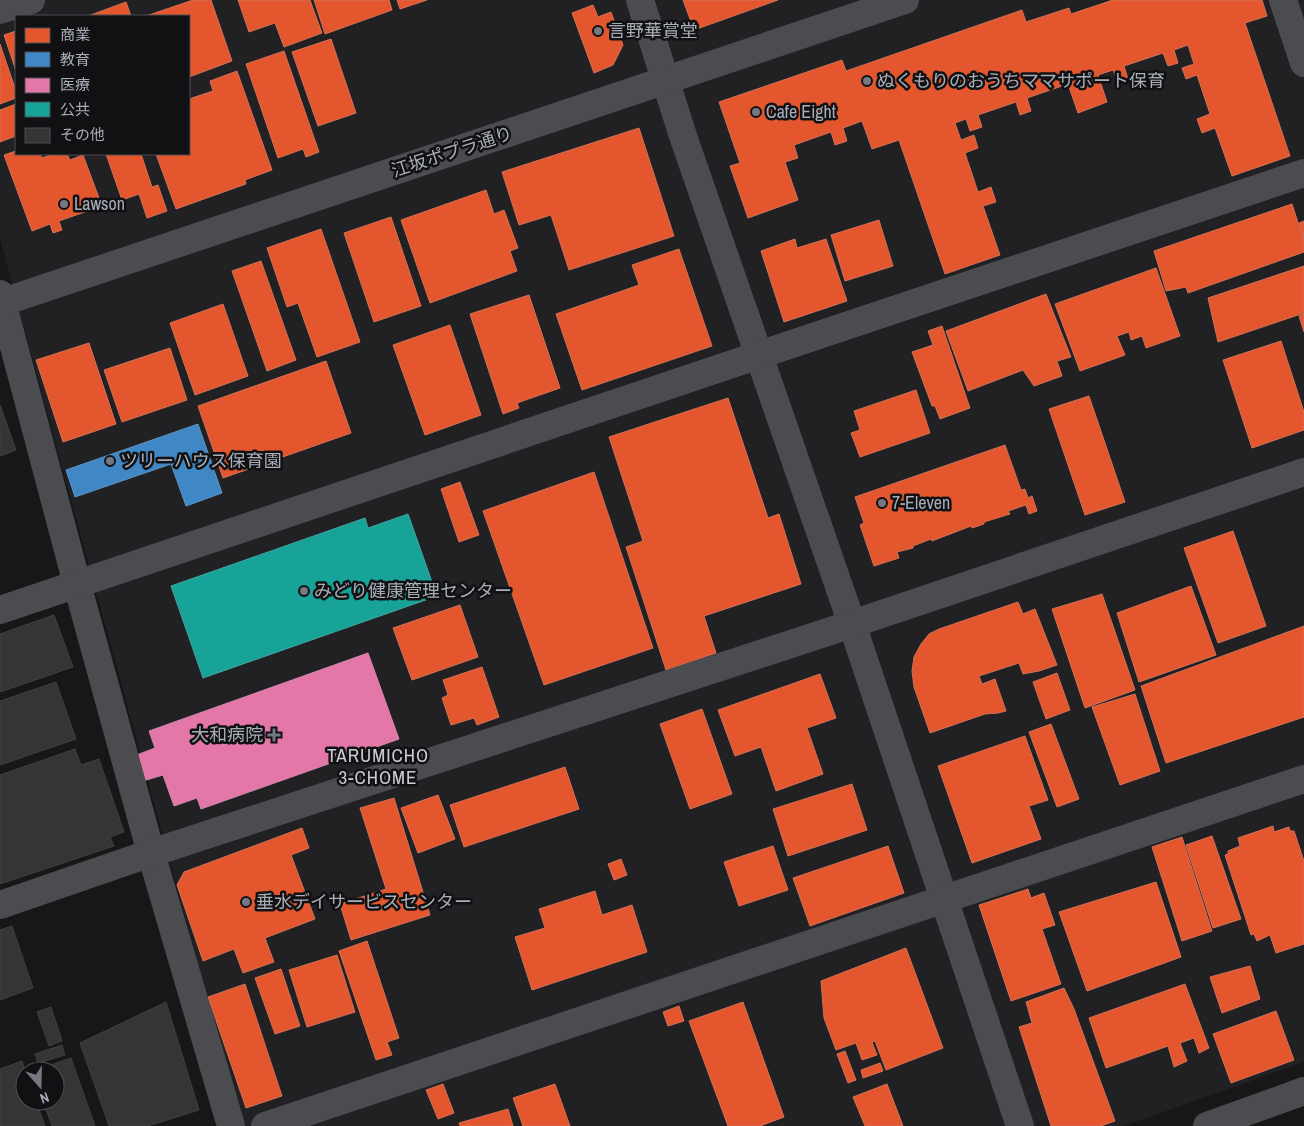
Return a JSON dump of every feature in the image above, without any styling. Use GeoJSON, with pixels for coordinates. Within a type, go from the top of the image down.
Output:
{"type":"FeatureCollection","features":[{"type":"Feature","properties":{"kind":"street"},"geometry":{"type":"LineString","coordinates":[[0,10],[30,0]]}},
{"type":"Feature","properties":{"kind":"street"},"geometry":{"type":"LineString","coordinates":[[640,0],[683,136],[852,624],[1020,1126]]}},
{"type":"Feature","properties":{"kind":"street","name":"江坂ポプラ通り"},"geometry":{"type":"LineString","coordinates":[[1,300],[905,0]]}},
{"type":"Feature","properties":{"kind":"street"},"geometry":{"type":"LineString","coordinates":[[1283,0],[1304,63]]}},
{"type":"Feature","properties":{"kind":"street"},"geometry":{"type":"LineString","coordinates":[[0,610],[759,354],[1304,174]]}},
{"type":"Feature","properties":{"kind":"street"},"geometry":{"type":"LineString","coordinates":[[1,300],[150,853],[230,1126]]}},
{"type":"Feature","properties":{"kind":"street"},"geometry":{"type":"LineString","coordinates":[[0,905],[150,853],[852,624],[1304,472]]}},
{"type":"Feature","properties":{"kind":"street"},"geometry":{"type":"LineString","coordinates":[[265,1126],[1304,780]]}},
{"type":"Feature","properties":{"kind":"street"},"geometry":{"type":"LineString","coordinates":[[1207,1126],[1304,1091]]}},
{"type":"Feature","properties":{"kind":"shaded area"},"geometry":{"type":"Polygon","coordinates":[[[0,0],[1304,0],[1304,1062],[1124,1126],[242,1126],[0,239],[0,0]]]}},
{"type":"Feature","properties":{"kind":"building: 商業"},"geometry":{"type":"Polygon","coordinates":[[[193,0],[211,0],[232,61],[190,77],[190,15],[149,15],[193,0]]]}},
{"type":"Feature","properties":{"kind":"building: 商業"},"geometry":{"type":"Polygon","coordinates":[[[238,0],[310,0],[322,33],[284,47],[275,23],[249,32],[238,0]]]}},
{"type":"Feature","properties":{"kind":"building: 商業"},"geometry":{"type":"Polygon","coordinates":[[[314,0],[389,0],[392,10],[325,34],[314,0]]]}},
{"type":"Feature","properties":{"kind":"building: 商業"},"geometry":{"type":"Polygon","coordinates":[[[397,0],[427,0],[400,9],[397,0]]]}},
{"type":"Feature","properties":{"kind":"building: 商業"},"geometry":{"type":"Polygon","coordinates":[[[683,0],[778,0],[694,30],[683,0]]]}},
{"type":"Feature","properties":{"kind":"building: 商業"},"geometry":{"type":"Polygon","coordinates":[[[1113,0],[1262,0],[1267,16],[1245,23],[1290,156],[1232,176],[1215,128],[1202,133],[1197,119],[1210,114],[1197,75],[1186,79],[1182,68],[1194,64],[1188,45],[1174,50],[1178,63],[1168,66],[1163,53],[1124,66],[1128,79],[1118,82],[1113,70],[1098,75],[1107,102],[1078,113],[1068,84],[1027,98],[1031,111],[1020,115],[1016,102],[978,115],[982,127],[970,131],[966,119],[955,123],[961,140],[974,135],[978,148],[965,153],[978,192],[991,187],[996,202],[983,206],[1000,255],[945,274],[899,140],[872,149],[862,121],[843,128],[847,141],[835,145],[831,132],[794,145],[798,158],[785,162],[798,200],[748,218],[730,166],[740,163],[719,102],[842,60],[846,71],[1022,10],[1026,22],[1069,8],[1071,14],[1113,0]]]}},
{"type":"Feature","properties":{"kind":"building: 商業"},"geometry":{"type":"Polygon","coordinates":[[[126,2],[131,15],[91,15],[126,2]]]}},
{"type":"Feature","properties":{"kind":"building: 商業","name":"言野華賞堂"},"geometry":{"type":"Polygon","coordinates":[[[593,5],[598,17],[611,12],[623,45],[613,65],[594,73],[572,13],[593,5]]]}},
{"type":"Feature","properties":{"kind":"building: 商業"},"geometry":{"type":"Polygon","coordinates":[[[15,31],[15,68],[4,35],[15,31]]]}},
{"type":"Feature","properties":{"kind":"building: 商業"},"geometry":{"type":"Polygon","coordinates":[[[331,39],[356,113],[318,126],[292,52],[331,39]]]}},
{"type":"Feature","properties":{"kind":"building: 商業"},"geometry":{"type":"Polygon","coordinates":[[[0,44],[15,88],[15,98],[0,104],[0,44]]]}},
{"type":"Feature","properties":{"kind":"building: 商業"},"geometry":{"type":"Polygon","coordinates":[[[284,51],[319,152],[306,157],[303,149],[278,158],[246,64],[284,51]]]}},
{"type":"Feature","properties":{"kind":"building: 商業"},"geometry":{"type":"Polygon","coordinates":[[[237,71],[272,170],[245,180],[246,184],[176,209],[156,155],[190,155],[190,99],[213,91],[210,81],[237,71]]]}},
{"type":"Feature","properties":{"kind":"building: 商業"},"geometry":{"type":"Polygon","coordinates":[[[15,104],[15,136],[0,142],[0,110],[15,104]]]}},
{"type":"Feature","properties":{"kind":"building: 商業"},"geometry":{"type":"Polygon","coordinates":[[[639,128],[674,236],[569,270],[551,215],[519,225],[502,172],[639,128]]]}},
{"type":"Feature","properties":{"kind":"building: 商業"},"geometry":{"type":"Polygon","coordinates":[[[15,151],[15,155],[40,155],[42,158],[50,155],[68,155],[70,160],[83,155],[102,206],[59,221],[62,230],[53,233],[50,224],[32,231],[4,155],[15,151]]]}},
{"type":"Feature","properties":{"kind":"building: 商業"},"geometry":{"type":"Polygon","coordinates":[[[106,155],[141,155],[152,187],[158,185],[167,211],[147,218],[139,194],[122,200],[106,155]]]}},
{"type":"Feature","properties":{"kind":"building: 商業"},"geometry":{"type":"Polygon","coordinates":[[[486,190],[494,214],[504,210],[518,248],[510,251],[517,271],[430,303],[401,220],[486,190]]]}},
{"type":"Feature","properties":{"kind":"building: 商業"},"geometry":{"type":"Polygon","coordinates":[[[1292,204],[1304,241],[1304,252],[1188,293],[1186,287],[1166,291],[1154,251],[1292,204]]]}},
{"type":"Feature","properties":{"kind":"building: 商業"},"geometry":{"type":"Polygon","coordinates":[[[391,217],[421,306],[374,322],[344,233],[391,217]]]}},
{"type":"Feature","properties":{"kind":"building: 商業"},"geometry":{"type":"Polygon","coordinates":[[[879,220],[893,266],[845,281],[831,235],[879,220]]]}},
{"type":"Feature","properties":{"kind":"building: 商業"},"geometry":{"type":"Polygon","coordinates":[[[1304,221],[1304,239],[1299,223],[1304,221]]]}},
{"type":"Feature","properties":{"kind":"building: 商業"},"geometry":{"type":"Polygon","coordinates":[[[321,229],[360,342],[317,357],[298,303],[287,307],[267,248],[321,229]]]}},
{"type":"Feature","properties":{"kind":"building: 商業"},"geometry":{"type":"Polygon","coordinates":[[[795,239],[797,248],[826,239],[847,301],[784,322],[761,251],[795,239]]]}},
{"type":"Feature","properties":{"kind":"building: 商業"},"geometry":{"type":"Polygon","coordinates":[[[679,249],[712,346],[582,390],[556,314],[639,285],[632,265],[679,249]]]}},
{"type":"Feature","properties":{"kind":"building: 商業"},"geometry":{"type":"Polygon","coordinates":[[[261,261],[296,360],[267,371],[232,271],[261,261]]]}},
{"type":"Feature","properties":{"kind":"building: 商業"},"geometry":{"type":"Polygon","coordinates":[[[1304,266],[1304,313],[1218,342],[1208,298],[1304,266]]]}},
{"type":"Feature","properties":{"kind":"building: 商業"},"geometry":{"type":"Polygon","coordinates":[[[1156,268],[1180,336],[1146,348],[1142,336],[1131,340],[1129,332],[1117,336],[1125,355],[1080,371],[1055,304],[1156,268]]]}},
{"type":"Feature","properties":{"kind":"building: 商業"},"geometry":{"type":"Polygon","coordinates":[[[1046,294],[1071,357],[1057,361],[1062,376],[1034,386],[1023,370],[968,391],[946,331],[1046,294]]]}},
{"type":"Feature","properties":{"kind":"building: 商業"},"geometry":{"type":"Polygon","coordinates":[[[529,295],[560,388],[517,403],[519,408],[503,414],[470,314],[529,295]]]}},
{"type":"Feature","properties":{"kind":"building: 商業"},"geometry":{"type":"Polygon","coordinates":[[[223,304],[248,376],[195,395],[170,323],[223,304]]]}},
{"type":"Feature","properties":{"kind":"building: 商業"},"geometry":{"type":"Polygon","coordinates":[[[1304,314],[1304,332],[1299,316],[1304,314]]]}},
{"type":"Feature","properties":{"kind":"building: 商業"},"geometry":{"type":"Polygon","coordinates":[[[450,325],[481,415],[425,435],[393,345],[450,325]]]}},
{"type":"Feature","properties":{"kind":"building: 商業"},"geometry":{"type":"Polygon","coordinates":[[[942,326],[970,408],[940,419],[935,406],[932,406],[912,352],[933,345],[928,331],[942,326]]]}},
{"type":"Feature","properties":{"kind":"building: 商業"},"geometry":{"type":"Polygon","coordinates":[[[1281,341],[1304,412],[1304,430],[1252,448],[1223,360],[1281,341]]]}},
{"type":"Feature","properties":{"kind":"building: 商業"},"geometry":{"type":"Polygon","coordinates":[[[89,343],[116,424],[63,442],[36,360],[89,343]]]}},
{"type":"Feature","properties":{"kind":"building: 商業"},"geometry":{"type":"Polygon","coordinates":[[[170,348],[187,400],[122,422],[104,370],[170,348]]]}},
{"type":"Feature","properties":{"kind":"building: 商業"},"geometry":{"type":"Polygon","coordinates":[[[326,361],[351,433],[223,478],[198,406],[326,361]]]}},
{"type":"Feature","properties":{"kind":"building: 商業"},"geometry":{"type":"Polygon","coordinates":[[[916,390],[930,433],[860,457],[851,433],[860,430],[854,411],[916,390]]]}},
{"type":"Feature","properties":{"kind":"building: 商業"},"geometry":{"type":"Polygon","coordinates":[[[1089,396],[1125,502],[1085,515],[1049,409],[1089,396]]]}},
{"type":"Feature","properties":{"kind":"building: 商業"},"geometry":{"type":"Polygon","coordinates":[[[728,398],[768,518],[779,514],[801,584],[704,616],[716,653],[666,670],[626,547],[643,541],[609,437],[728,398]]]}},
{"type":"Feature","properties":{"kind":"building: 商業"},"geometry":{"type":"Polygon","coordinates":[[[1005,445],[1021,490],[1025,489],[1028,498],[1032,496],[1037,511],[1029,514],[1026,505],[1008,511],[1010,514],[984,522],[984,524],[972,528],[971,526],[932,541],[931,539],[913,546],[913,548],[897,552],[899,558],[874,566],[860,525],[864,523],[855,497],[1005,445]]]}},
{"type":"Feature","properties":{"kind":"building: 商業"},"geometry":{"type":"Polygon","coordinates":[[[594,472],[653,648],[544,685],[483,511],[594,472]]]}},
{"type":"Feature","properties":{"kind":"building: 商業"},"geometry":{"type":"Polygon","coordinates":[[[460,482],[479,535],[459,542],[441,489],[460,482]]]}},
{"type":"Feature","properties":{"kind":"building: 商業"},"geometry":{"type":"Polygon","coordinates":[[[1233,531],[1266,626],[1218,643],[1184,548],[1233,531]]]}},
{"type":"Feature","properties":{"kind":"building: 商業"},"geometry":{"type":"Polygon","coordinates":[[[1191,586],[1216,655],[1139,682],[1117,613],[1191,586]]]}},
{"type":"Feature","properties":{"kind":"building: 商業"},"geometry":{"type":"Polygon","coordinates":[[[1102,594],[1135,690],[1085,708],[1052,609],[1102,594]]]}},
{"type":"Feature","properties":{"kind":"building: 商業"},"geometry":{"type":"Polygon","coordinates":[[[1018,602],[1023,614],[1035,609],[1057,665],[1023,674],[1019,663],[979,676],[982,684],[995,679],[1006,711],[985,714],[930,733],[914,687],[912,671],[914,657],[921,644],[929,634],[939,629],[1018,602]]]}},
{"type":"Feature","properties":{"kind":"building: 商業"},"geometry":{"type":"Polygon","coordinates":[[[460,605],[478,657],[412,680],[393,628],[460,605]]]}},
{"type":"Feature","properties":{"kind":"building: 商業"},"geometry":{"type":"Polygon","coordinates":[[[1304,626],[1304,717],[1166,763],[1141,686],[1304,626]]]}},
{"type":"Feature","properties":{"kind":"building: 商業"},"geometry":{"type":"Polygon","coordinates":[[[482,667],[499,717],[477,725],[474,718],[451,725],[442,698],[448,695],[443,680],[482,667]]]}},
{"type":"Feature","properties":{"kind":"building: 商業"},"geometry":{"type":"Polygon","coordinates":[[[1057,673],[1070,710],[1046,719],[1033,682],[1057,673]]]}},
{"type":"Feature","properties":{"kind":"building: 商業"},"geometry":{"type":"Polygon","coordinates":[[[820,674],[836,718],[807,728],[823,774],[776,791],[761,747],[735,756],[718,710],[820,674]]]}},
{"type":"Feature","properties":{"kind":"building: 商業"},"geometry":{"type":"Polygon","coordinates":[[[1135,694],[1160,771],[1120,785],[1092,707],[1135,694]]]}},
{"type":"Feature","properties":{"kind":"building: 商業"},"geometry":{"type":"Polygon","coordinates":[[[702,709],[732,794],[690,809],[660,724],[702,709]]]}},
{"type":"Feature","properties":{"kind":"building: 商業"},"geometry":{"type":"Polygon","coordinates":[[[1051,724],[1079,799],[1057,807],[1029,732],[1051,724]]]}},
{"type":"Feature","properties":{"kind":"building: 商業"},"geometry":{"type":"Polygon","coordinates":[[[1025,736],[1048,800],[1029,806],[1041,839],[972,863],[938,766],[1025,736]]]}},
{"type":"Feature","properties":{"kind":"building: 商業"},"geometry":{"type":"Polygon","coordinates":[[[565,767],[579,809],[464,847],[450,805],[565,767]]]}},
{"type":"Feature","properties":{"kind":"building: 商業"},"geometry":{"type":"Polygon","coordinates":[[[852,784],[867,830],[788,856],[773,809],[852,784]]]}},
{"type":"Feature","properties":{"kind":"building: 商業"},"geometry":{"type":"Polygon","coordinates":[[[438,795],[455,839],[418,853],[401,808],[438,795]]]}},
{"type":"Feature","properties":{"kind":"building: 商業"},"geometry":{"type":"Polygon","coordinates":[[[394,798],[430,915],[351,940],[340,904],[386,889],[360,808],[394,798]]]}},
{"type":"Feature","properties":{"kind":"building: 商業"},"geometry":{"type":"Polygon","coordinates":[[[1273,826],[1274,832],[1289,827],[1290,831],[1294,831],[1304,861],[1304,944],[1276,953],[1270,935],[1257,941],[1254,934],[1251,935],[1225,855],[1228,854],[1228,851],[1240,846],[1238,838],[1273,826]]]}},
{"type":"Feature","properties":{"kind":"building: 商業","name":"垂水デイサービスセンター"},"geometry":{"type":"Polygon","coordinates":[[[302,828],[309,848],[291,855],[315,919],[265,938],[274,962],[243,973],[234,949],[203,961],[177,885],[184,872],[302,828]]]}},
{"type":"Feature","properties":{"kind":"building: 商業"},"geometry":{"type":"Polygon","coordinates":[[[1212,836],[1241,919],[1213,928],[1186,845],[1212,836]]]}},
{"type":"Feature","properties":{"kind":"building: 商業"},"geometry":{"type":"Polygon","coordinates":[[[1182,837],[1212,931],[1182,941],[1152,847],[1182,837]]]}},
{"type":"Feature","properties":{"kind":"building: 商業"},"geometry":{"type":"Polygon","coordinates":[[[773,846],[788,890],[739,906],[724,862],[773,846]]]}},
{"type":"Feature","properties":{"kind":"building: 商業"},"geometry":{"type":"Polygon","coordinates":[[[888,846],[904,893],[810,926],[793,878],[888,846]]]}},
{"type":"Feature","properties":{"kind":"building: 商業"},"geometry":{"type":"Polygon","coordinates":[[[621,859],[627,875],[614,880],[608,864],[621,859]]]}},
{"type":"Feature","properties":{"kind":"building: 商業"},"geometry":{"type":"Polygon","coordinates":[[[1156,882],[1181,957],[1087,991],[1059,912],[1156,882]]]}},
{"type":"Feature","properties":{"kind":"building: 商業"},"geometry":{"type":"Polygon","coordinates":[[[1028,889],[1031,898],[1044,893],[1055,925],[1042,929],[1061,984],[1011,1001],[979,905],[1028,889]]]}},
{"type":"Feature","properties":{"kind":"building: 商業"},"geometry":{"type":"Polygon","coordinates":[[[595,891],[602,915],[632,905],[647,952],[532,990],[515,937],[545,928],[539,909],[595,891]]]}},
{"type":"Feature","properties":{"kind":"building: 商業"},"geometry":{"type":"Polygon","coordinates":[[[367,941],[399,1038],[387,1042],[392,1055],[376,1060],[339,951],[367,941]]]}},
{"type":"Feature","properties":{"kind":"building: 商業"},"geometry":{"type":"Polygon","coordinates":[[[906,948],[943,1048],[886,1070],[875,1041],[872,1042],[877,1055],[862,1060],[856,1043],[836,1050],[824,1018],[821,981],[906,948]]]}},
{"type":"Feature","properties":{"kind":"building: 商業"},"geometry":{"type":"Polygon","coordinates":[[[337,955],[355,1012],[307,1027],[289,970],[337,955]]]}},
{"type":"Feature","properties":{"kind":"building: 商業"},"geometry":{"type":"Polygon","coordinates":[[[1250,966],[1260,999],[1222,1013],[1210,977],[1250,966]]]}},
{"type":"Feature","properties":{"kind":"building: 商業"},"geometry":{"type":"Polygon","coordinates":[[[281,969],[300,1026],[275,1034],[255,978],[281,969]]]}},
{"type":"Feature","properties":{"kind":"building: 商業"},"geometry":{"type":"Polygon","coordinates":[[[245,984],[282,1096],[246,1108],[208,997],[245,984]]]}},
{"type":"Feature","properties":{"kind":"building: 商業"},"geometry":{"type":"Polygon","coordinates":[[[1185,984],[1209,1048],[1199,1053],[1194,1038],[1180,1043],[1187,1061],[1174,1067],[1168,1046],[1106,1068],[1089,1018],[1185,984]]]}},
{"type":"Feature","properties":{"kind":"building: 商業"},"geometry":{"type":"Polygon","coordinates":[[[1064,988],[1074,1009],[1115,1121],[1101,1126],[1051,1126],[1019,1027],[1032,1023],[1026,1002],[1064,988]]]}},
{"type":"Feature","properties":{"kind":"building: 商業"},"geometry":{"type":"Polygon","coordinates":[[[743,1002],[784,1117],[760,1126],[728,1126],[689,1021],[743,1002]]]}},
{"type":"Feature","properties":{"kind":"building: 商業"},"geometry":{"type":"Polygon","coordinates":[[[679,1006],[684,1021],[668,1026],[663,1012],[679,1006]]]}},
{"type":"Feature","properties":{"kind":"building: 商業"},"geometry":{"type":"Polygon","coordinates":[[[1276,1011],[1294,1060],[1231,1083],[1213,1034],[1276,1011]]]}},
{"type":"Feature","properties":{"kind":"building: 商業"},"geometry":{"type":"Polygon","coordinates":[[[845,1051],[856,1080],[848,1083],[837,1054],[845,1051]]]}},
{"type":"Feature","properties":{"kind":"building: 商業"},"geometry":{"type":"Polygon","coordinates":[[[880,1063],[883,1071],[863,1078],[861,1070],[880,1063]]]}},
{"type":"Feature","properties":{"kind":"building: 商業"},"geometry":{"type":"Polygon","coordinates":[[[443,1084],[454,1113],[438,1119],[426,1090],[443,1084]]]}},
{"type":"Feature","properties":{"kind":"building: 商業"},"geometry":{"type":"Polygon","coordinates":[[[555,1084],[570,1126],[523,1126],[513,1098],[555,1084]]]}},
{"type":"Feature","properties":{"kind":"building: 商業"},"geometry":{"type":"Polygon","coordinates":[[[887,1084],[903,1126],[865,1126],[853,1097],[887,1084]]]}},
{"type":"Feature","properties":{"kind":"building: 商業"},"geometry":{"type":"Polygon","coordinates":[[[508,1109],[513,1126],[460,1126],[459,1123],[508,1109]]]}},
{"type":"Feature","properties":{"kind":"building: 教育"},"geometry":{"type":"Polygon","coordinates":[[[198,424],[222,493],[186,506],[171,464],[75,497],[66,470],[198,424]]]}},
{"type":"Feature","properties":{"kind":"building: 医療","name":"大和病院"},"geometry":{"type":"Polygon","coordinates":[[[368,653],[399,739],[201,809],[197,798],[174,806],[163,775],[143,781],[134,756],[155,748],[149,731],[368,653]]]}},
{"type":"Feature","properties":{"kind":"building: 公共","name":"みどり健康管理センター"},"geometry":{"type":"Polygon","coordinates":[[[408,514],[437,596],[203,678],[171,586],[365,518],[368,528],[408,514]]]}},
{"type":"Feature","properties":{"kind":"building: その他"},"geometry":{"type":"Polygon","coordinates":[[[0,405],[16,450],[0,456],[0,405]]]}},
{"type":"Feature","properties":{"kind":"building: その他"},"geometry":{"type":"Polygon","coordinates":[[[54,615],[73,667],[0,692],[0,634],[54,615]]]}},
{"type":"Feature","properties":{"kind":"building: その他"},"geometry":{"type":"Polygon","coordinates":[[[56,682],[76,739],[0,765],[0,701],[56,682]]]}},
{"type":"Feature","properties":{"kind":"building: その他"},"geometry":{"type":"Polygon","coordinates":[[[75,749],[81,765],[99,759],[124,832],[110,837],[114,846],[0,884],[0,775],[75,749]]]}},
{"type":"Feature","properties":{"kind":"building: その他"},"geometry":{"type":"Polygon","coordinates":[[[12,926],[33,988],[0,1000],[0,930],[12,926]]]}},
{"type":"Feature","properties":{"kind":"building: その他"},"geometry":{"type":"Polygon","coordinates":[[[166,1002],[199,1110],[148,1126],[109,1126],[80,1043],[166,1002]]]}},
{"type":"Feature","properties":{"kind":"building: その他"},"geometry":{"type":"Polygon","coordinates":[[[51,1007],[62,1041],[49,1046],[37,1012],[51,1007]]]}},
{"type":"Feature","properties":{"kind":"building: その他"},"geometry":{"type":"Polygon","coordinates":[[[62,1045],[65,1055],[45,1061],[37,1061],[35,1054],[62,1045]]]}},
{"type":"Feature","properties":{"kind":"building: その他"},"geometry":{"type":"Polygon","coordinates":[[[71,1058],[95,1126],[52,1126],[47,1111],[65,1111],[65,1061],[62,1061],[71,1058]]]}},
{"type":"Feature","properties":{"kind":"building: その他"},"geometry":{"type":"Polygon","coordinates":[[[15,1064],[15,1111],[40,1111],[45,1126],[0,1126],[0,1069],[15,1064]]]}},
{"type":"Feature","properties":{"kind":"place","name":"言野華賞堂"},"geometry":{"type":"Point","coordinates":[598,31]}},
{"type":"Feature","properties":{"kind":"place","name":"ぬくもりのおうちママサポート保育"},"geometry":{"type":"Point","coordinates":[867,81]}},
{"type":"Feature","properties":{"kind":"place","name":"Cafe Eight"},"geometry":{"type":"Point","coordinates":[756,112]}},
{"type":"Feature","properties":{"kind":"place","name":"Lawson"},"geometry":{"type":"Point","coordinates":[64,204]}},
{"type":"Feature","properties":{"kind":"place","name":"ツリーハウス保育園"},"geometry":{"type":"Point","coordinates":[110,461]}},
{"type":"Feature","properties":{"kind":"place","name":"7-Eleven"},"geometry":{"type":"Point","coordinates":[882,503]}},
{"type":"Feature","properties":{"kind":"place","name":"みどり健康管理センター"},"geometry":{"type":"Point","coordinates":[304,591]}},
{"type":"Feature","properties":{"kind":"place","name":"大和病院"},"geometry":{"type":"Point","coordinates":[274,735]}},
{"type":"Feature","properties":{"kind":"place","name":"垂水デイサービスセンター"},"geometry":{"type":"Point","coordinates":[246,902]}},
{"type":"Feature","properties":{"kind":"district","name":"TARUMICHO 3-CHOME"},"geometry":{"type":"Point","coordinates":[378,766]}}]}
